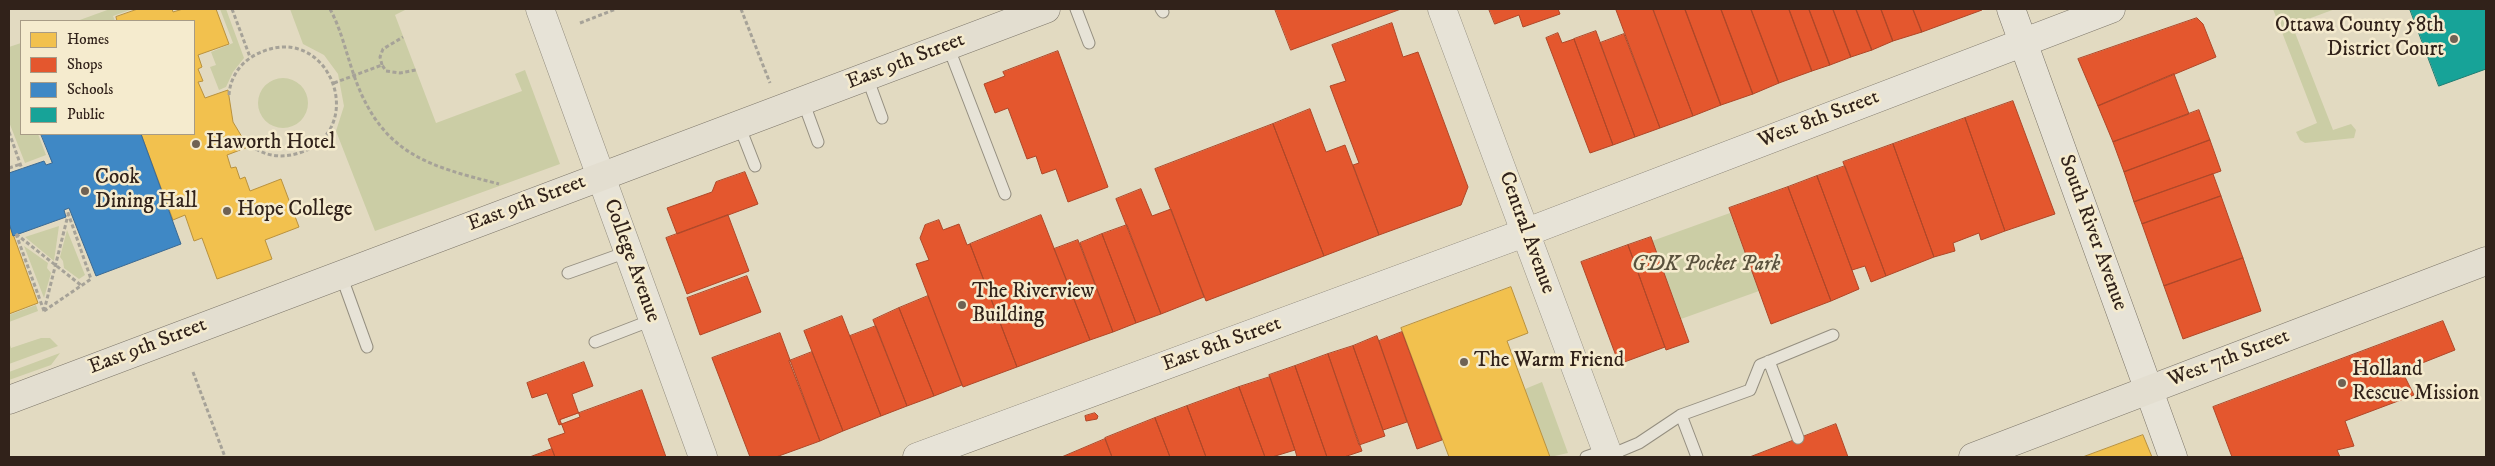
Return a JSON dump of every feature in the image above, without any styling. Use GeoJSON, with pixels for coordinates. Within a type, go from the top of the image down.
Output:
{"type":"FeatureCollection","features":[{"type":"Feature","properties":{"kind":"main road","name":"College Avenue"},"geometry":{"type":"LineString","coordinates":[[540,9],[703,457]]}},
{"type":"Feature","properties":{"kind":"main road","name":"East 9th Street"},"geometry":{"type":"LineString","coordinates":[[9,400],[1046,9]]}},
{"type":"Feature","properties":{"kind":"main road","name":"Central Avenue"},"geometry":{"type":"LineString","coordinates":[[1442,9],[1527,232],[1602,455]]}},
{"type":"Feature","properties":{"kind":"main road","name":"South River Avenue"},"geometry":{"type":"LineString","coordinates":[[2011,9],[2173,457]]}},
{"type":"Feature","properties":{"kind":"main road","name":"West 8th Street"},"geometry":{"type":"LineString","coordinates":[[1527,232],[2111,9]]}},
{"type":"Feature","properties":{"kind":"main road","name":"East 8th Street"},"geometry":{"type":"LineString","coordinates":[[917,457],[1527,232]]}},
{"type":"Feature","properties":{"kind":"main road","name":"West 7th Street"},"geometry":{"type":"LineString","coordinates":[[1973,457],[2486,261]]}},
{"type":"Feature","properties":{"kind":"lane"},"geometry":{"type":"LineString","coordinates":[[1076,9],[1089,43]]}},
{"type":"Feature","properties":{"kind":"lane"},"geometry":{"type":"LineString","coordinates":[[948,46],[1005,194]]}},
{"type":"Feature","properties":{"kind":"lane"},"geometry":{"type":"LineString","coordinates":[[867,77],[882,118]]}},
{"type":"Feature","properties":{"kind":"lane"},"geometry":{"type":"LineString","coordinates":[[803,101],[818,142]]}},
{"type":"Feature","properties":{"kind":"lane"},"geometry":{"type":"LineString","coordinates":[[739,125],[755,166]]}},
{"type":"Feature","properties":{"kind":"lane"},"geometry":{"type":"LineString","coordinates":[[568,273],[627,252]]}},
{"type":"Feature","properties":{"kind":"lane"},"geometry":{"type":"LineString","coordinates":[[341,275],[367,347]]}},
{"type":"Feature","properties":{"kind":"lane"},"geometry":{"type":"LineString","coordinates":[[595,342],[652,320]]}},
{"type":"Feature","properties":{"kind":"lane"},"geometry":{"type":"LineString","coordinates":[[1602,455],[1639,443],[1682,416],[1750,390],[1760,365],[1833,335]]}},
{"type":"Feature","properties":{"kind":"lane"},"geometry":{"type":"LineString","coordinates":[[1769,361],[1798,438]]}},
{"type":"Feature","properties":{"kind":"lane"},"geometry":{"type":"LineString","coordinates":[[1682,416],[1697,457]]}},
{"type":"Feature","properties":{"kind":"path"},"geometry":{"type":"LineString","coordinates":[[232,9],[250,57]]}},
{"type":"Feature","properties":{"kind":"path"},"geometry":{"type":"LineString","coordinates":[[330,9],[354,76],[377,121],[402,148],[446,171],[499,184]]}},
{"type":"Feature","properties":{"kind":"path"},"geometry":{"type":"LineString","coordinates":[[580,22],[616,9]]}},
{"type":"Feature","properties":{"kind":"path"},"geometry":{"type":"LineString","coordinates":[[741,9],[770,83]]}},
{"type":"Feature","properties":{"kind":"path"},"geometry":{"type":"LineString","coordinates":[[403,37],[383,49],[380,57],[382,65],[386,72],[394,73],[416,70]]}},
{"type":"Feature","properties":{"kind":"path"},"geometry":{"type":"LineString","coordinates":[[229,95],[231,83],[238,70],[250,57],[272,48],[296,49],[319,60],[334,83],[337,103],[333,121],[324,136],[311,147],[296,154],[280,156],[258,150],[246,142]]}},
{"type":"Feature","properties":{"kind":"path"},"geometry":{"type":"LineString","coordinates":[[334,83],[382,65]]}},
{"type":"Feature","properties":{"kind":"path"},"geometry":{"type":"LineString","coordinates":[[9,132],[22,169]]}},
{"type":"Feature","properties":{"kind":"path"},"geometry":{"type":"LineString","coordinates":[[9,168],[20,164]]}},
{"type":"Feature","properties":{"kind":"path"},"geometry":{"type":"LineString","coordinates":[[44,311],[91,279],[66,210]]}},
{"type":"Feature","properties":{"kind":"path"},"geometry":{"type":"LineString","coordinates":[[44,311],[68,215]]}},
{"type":"Feature","properties":{"kind":"path"},"geometry":{"type":"LineString","coordinates":[[44,311],[16,234],[82,286]]}},
{"type":"Feature","properties":{"kind":"path"},"geometry":{"type":"LineString","coordinates":[[193,372],[225,457]]}},
{"type":"Feature","properties":{"kind":"green space"},"geometry":{"type":"Polygon","coordinates":[[[110,9],[133,9],[113,16],[115,20],[80,20],[110,9]]]}},
{"type":"Feature","properties":{"kind":"green space"},"geometry":{"type":"Polygon","coordinates":[[[220,9],[226,9],[244,58],[233,72],[226,87],[219,90],[210,67],[216,65],[211,52],[233,43],[220,9]]]}},
{"type":"Feature","properties":{"kind":"green space"},"geometry":{"type":"Polygon","coordinates":[[[290,9],[407,9],[395,15],[436,123],[522,91],[515,74],[525,70],[560,164],[375,231],[336,131],[344,106],[338,74],[324,55],[303,44],[290,9]]]}},
{"type":"Feature","properties":{"kind":"green space"},"geometry":{"type":"Polygon","coordinates":[[[2273,9],[2335,9],[2292,25],[2333,130],[2351,124],[2356,130],[2354,138],[2305,143],[2300,140],[2296,132],[2317,123],[2273,9]]]}},
{"type":"Feature","properties":{"kind":"green space"},"geometry":{"type":"Polygon","coordinates":[[[20,43],[20,135],[38,135],[46,155],[25,163],[9,122],[9,47],[20,43]]]}},
{"type":"Feature","properties":{"kind":"green space"},"geometry":{"type":"Polygon","coordinates":[[[283,78],[297,82],[304,89],[308,103],[304,117],[297,124],[283,128],[269,124],[262,117],[258,103],[262,89],[269,82],[283,78]]]}},
{"type":"Feature","properties":{"kind":"green space","name":"GDK Pocket Park"},"geometry":{"type":"Polygon","coordinates":[[[1730,213],[1759,291],[1681,319],[1652,241],[1730,213]]]}},
{"type":"Feature","properties":{"kind":"green space"},"geometry":{"type":"Polygon","coordinates":[[[59,226],[54,261],[25,237],[59,226]]]}},
{"type":"Feature","properties":{"kind":"green space"},"geometry":{"type":"Polygon","coordinates":[[[67,230],[85,275],[79,279],[64,268],[60,257],[67,230]]]}},
{"type":"Feature","properties":{"kind":"green space"},"geometry":{"type":"Polygon","coordinates":[[[24,246],[48,263],[47,268],[51,273],[44,298],[24,246]]]}},
{"type":"Feature","properties":{"kind":"green space"},"geometry":{"type":"Polygon","coordinates":[[[36,305],[38,311],[9,322],[9,315],[36,305]]]}},
{"type":"Feature","properties":{"kind":"green space"},"geometry":{"type":"Polygon","coordinates":[[[41,338],[50,338],[58,346],[9,364],[9,342],[11,348],[41,338]]]}},
{"type":"Feature","properties":{"kind":"green space"},"geometry":{"type":"Polygon","coordinates":[[[60,353],[51,365],[9,380],[9,372],[60,353]]]}},
{"type":"Feature","properties":{"kind":"green space"},"geometry":{"type":"Polygon","coordinates":[[[1542,382],[1568,453],[1550,457],[1525,389],[1542,382]]]}},
{"type":"Feature","properties":{"kind":"building: Homes","name":"Haworth Hotel"},"geometry":{"type":"Polygon","coordinates":[[[138,9],[172,9],[173,12],[183,9],[216,9],[229,44],[198,55],[202,67],[198,69],[203,81],[198,82],[205,98],[228,90],[233,122],[248,147],[227,155],[231,168],[236,167],[240,179],[245,177],[250,191],[281,179],[299,227],[265,240],[272,259],[217,279],[202,238],[194,241],[185,215],[173,220],[141,135],[195,135],[195,20],[117,20],[116,17],[138,9]]]}},
{"type":"Feature","properties":{"kind":"building: Homes"},"geometry":{"type":"Polygon","coordinates":[[[9,223],[38,303],[9,314],[9,223]]]}},
{"type":"Feature","properties":{"kind":"building: Homes","name":"The Warm Friend"},"geometry":{"type":"Polygon","coordinates":[[[1511,287],[1528,333],[1507,341],[1550,457],[1449,457],[1401,328],[1511,287]]]}},
{"type":"Feature","properties":{"kind":"building: Homes"},"geometry":{"type":"Polygon","coordinates":[[[2143,435],[2152,457],[2083,457],[2143,435]]]}},
{"type":"Feature","properties":{"kind":"building: Shops"},"geometry":{"type":"Polygon","coordinates":[[[1275,9],[1401,9],[1291,50],[1275,9]]]}},
{"type":"Feature","properties":{"kind":"building: Shops"},"geometry":{"type":"Polygon","coordinates":[[[1489,9],[1558,9],[1560,14],[1523,27],[1519,15],[1495,24],[1489,9]]]}},
{"type":"Feature","properties":{"kind":"building: Shops"},"geometry":{"type":"Polygon","coordinates":[[[1653,9],[1693,116],[1660,128],[1616,10],[1653,9]]]}},
{"type":"Feature","properties":{"kind":"building: Shops"},"geometry":{"type":"Polygon","coordinates":[[[1685,9],[1721,9],[1753,94],[1721,105],[1685,9]]]}},
{"type":"Feature","properties":{"kind":"building: Shops"},"geometry":{"type":"Polygon","coordinates":[[[1685,9],[1721,105],[1693,116],[1653,10],[1685,9]]]}},
{"type":"Feature","properties":{"kind":"building: Shops"},"geometry":{"type":"Polygon","coordinates":[[[1721,9],[1751,9],[1779,83],[1753,94],[1721,9]]]}},
{"type":"Feature","properties":{"kind":"building: Shops"},"geometry":{"type":"Polygon","coordinates":[[[1751,9],[1789,9],[1812,71],[1779,83],[1751,9]]]}},
{"type":"Feature","properties":{"kind":"building: Shops"},"geometry":{"type":"Polygon","coordinates":[[[1789,9],[1809,9],[1830,65],[1812,71],[1789,9]]]}},
{"type":"Feature","properties":{"kind":"building: Shops"},"geometry":{"type":"Polygon","coordinates":[[[1809,9],[1833,9],[1851,57],[1830,65],[1809,9]]]}},
{"type":"Feature","properties":{"kind":"building: Shops"},"geometry":{"type":"Polygon","coordinates":[[[1833,9],[1856,9],[1872,50],[1851,57],[1833,9]]]}},
{"type":"Feature","properties":{"kind":"building: Shops"},"geometry":{"type":"Polygon","coordinates":[[[1856,9],[1881,9],[1893,41],[1872,50],[1856,9]]]}},
{"type":"Feature","properties":{"kind":"building: Shops"},"geometry":{"type":"Polygon","coordinates":[[[1881,9],[1913,9],[1922,32],[1893,41],[1881,9]]]}},
{"type":"Feature","properties":{"kind":"building: Shops"},"geometry":{"type":"Polygon","coordinates":[[[1913,9],[1981,9],[1982,10],[1922,32],[1913,9]]]}},
{"type":"Feature","properties":{"kind":"building: Shops"},"geometry":{"type":"Polygon","coordinates":[[[2197,18],[2203,24],[2216,57],[2098,106],[2078,59],[2197,18]]]}},
{"type":"Feature","properties":{"kind":"building: Shops"},"geometry":{"type":"Polygon","coordinates":[[[1392,23],[1403,57],[1418,52],[1468,187],[1461,205],[1379,235],[1353,165],[1359,163],[1330,86],[1346,81],[1332,45],[1392,23]]]}},
{"type":"Feature","properties":{"kind":"building: Shops"},"geometry":{"type":"Polygon","coordinates":[[[1596,31],[1635,137],[1613,145],[1574,39],[1596,31]]]}},
{"type":"Feature","properties":{"kind":"building: Shops"},"geometry":{"type":"Polygon","coordinates":[[[1558,33],[1562,43],[1574,39],[1613,145],[1590,153],[1546,38],[1558,33]]]}},
{"type":"Feature","properties":{"kind":"building: Shops"},"geometry":{"type":"Polygon","coordinates":[[[1624,34],[1660,128],[1635,137],[1600,43],[1624,34]]]}},
{"type":"Feature","properties":{"kind":"building: Shops"},"geometry":{"type":"Polygon","coordinates":[[[1058,51],[1108,187],[1068,202],[1056,169],[1042,174],[1036,156],[1027,159],[1008,108],[995,113],[984,84],[1005,76],[1003,72],[1058,51]]]}},
{"type":"Feature","properties":{"kind":"building: Shops"},"geometry":{"type":"Polygon","coordinates":[[[2174,74],[2189,114],[2113,142],[2098,106],[2174,74]]]}},
{"type":"Feature","properties":{"kind":"building: Shops"},"geometry":{"type":"Polygon","coordinates":[[[2013,101],[2055,214],[2005,231],[1965,118],[2013,101]]]}},
{"type":"Feature","properties":{"kind":"building: Shops"},"geometry":{"type":"Polygon","coordinates":[[[1310,109],[1326,152],[1345,145],[1379,235],[1324,256],[1273,124],[1310,109]]]}},
{"type":"Feature","properties":{"kind":"building: Shops"},"geometry":{"type":"Polygon","coordinates":[[[2199,110],[2210,140],[2124,172],[2113,142],[2199,110]]]}},
{"type":"Feature","properties":{"kind":"building: Shops"},"geometry":{"type":"Polygon","coordinates":[[[1965,118],[2005,231],[1981,240],[1979,233],[1953,243],[1955,251],[1934,257],[1893,144],[1965,118]]]}},
{"type":"Feature","properties":{"kind":"building: Shops"},"geometry":{"type":"Polygon","coordinates":[[[1273,124],[1324,256],[1206,301],[1155,169],[1273,124]]]}},
{"type":"Feature","properties":{"kind":"building: Shops"},"geometry":{"type":"Polygon","coordinates":[[[2210,140],[2221,171],[2134,202],[2124,172],[2210,140]]]}},
{"type":"Feature","properties":{"kind":"building: Shops"},"geometry":{"type":"Polygon","coordinates":[[[1893,144],[1934,257],[1886,276],[1843,162],[1893,144]]]}},
{"type":"Feature","properties":{"kind":"building: Shops"},"geometry":{"type":"Polygon","coordinates":[[[1845,166],[1886,276],[1871,282],[1865,266],[1852,270],[1817,176],[1845,166]]]}},
{"type":"Feature","properties":{"kind":"building: Shops"},"geometry":{"type":"Polygon","coordinates":[[[745,172],[758,204],[677,234],[667,208],[712,192],[716,182],[745,172]]]}},
{"type":"Feature","properties":{"kind":"building: Shops"},"geometry":{"type":"Polygon","coordinates":[[[2213,174],[2221,196],[2142,224],[2134,202],[2213,174]]]}},
{"type":"Feature","properties":{"kind":"building: Shops"},"geometry":{"type":"Polygon","coordinates":[[[1817,176],[1859,289],[1831,301],[1788,187],[1817,176]]]}},
{"type":"Feature","properties":{"kind":"building: Shops"},"geometry":{"type":"Polygon","coordinates":[[[1788,187],[1831,301],[1771,324],[1729,208],[1788,187]]]}},
{"type":"Feature","properties":{"kind":"building: Shops"},"geometry":{"type":"Polygon","coordinates":[[[1141,189],[1152,216],[1171,209],[1204,297],[1161,314],[1116,199],[1141,189]]]}},
{"type":"Feature","properties":{"kind":"building: Shops"},"geometry":{"type":"Polygon","coordinates":[[[2221,196],[2243,258],[2164,286],[2142,224],[2221,196]]]}},
{"type":"Feature","properties":{"kind":"building: Shops"},"geometry":{"type":"Polygon","coordinates":[[[728,215],[749,271],[687,294],[666,238],[728,215]]]}},
{"type":"Feature","properties":{"kind":"building: Shops"},"geometry":{"type":"Polygon","coordinates":[[[1041,215],[1090,340],[1017,367],[970,244],[1041,215]]]}},
{"type":"Feature","properties":{"kind":"building: Shops","name":"The Riverview Building"},"geometry":{"type":"Polygon","coordinates":[[[939,220],[943,230],[959,224],[967,245],[970,244],[1017,367],[963,387],[916,264],[929,260],[920,238],[925,225],[939,220]]]}},
{"type":"Feature","properties":{"kind":"building: Shops"},"geometry":{"type":"Polygon","coordinates":[[[1127,225],[1161,314],[1136,323],[1102,234],[1127,225]]]}},
{"type":"Feature","properties":{"kind":"building: Shops"},"geometry":{"type":"Polygon","coordinates":[[[1102,234],[1136,323],[1113,332],[1080,243],[1102,234]]]}},
{"type":"Feature","properties":{"kind":"building: Shops"},"geometry":{"type":"Polygon","coordinates":[[[1651,237],[1689,342],[1666,350],[1628,245],[1651,237]]]}},
{"type":"Feature","properties":{"kind":"building: Shops"},"geometry":{"type":"Polygon","coordinates":[[[1078,240],[1113,332],[1090,340],[1054,249],[1078,240]]]}},
{"type":"Feature","properties":{"kind":"building: Shops"},"geometry":{"type":"Polygon","coordinates":[[[1628,245],[1665,347],[1619,364],[1581,262],[1628,245]]]}},
{"type":"Feature","properties":{"kind":"building: Shops"},"geometry":{"type":"Polygon","coordinates":[[[2243,258],[2261,311],[2183,339],[2164,286],[2243,258]]]}},
{"type":"Feature","properties":{"kind":"building: Shops"},"geometry":{"type":"Polygon","coordinates":[[[747,276],[761,312],[700,335],[687,298],[747,276]]]}},
{"type":"Feature","properties":{"kind":"building: Shops"},"geometry":{"type":"Polygon","coordinates":[[[928,296],[962,385],[934,396],[899,308],[928,296]]]}},
{"type":"Feature","properties":{"kind":"building: Shops"},"geometry":{"type":"Polygon","coordinates":[[[899,308],[934,396],[907,406],[873,320],[899,308]]]}},
{"type":"Feature","properties":{"kind":"building: Shops"},"geometry":{"type":"Polygon","coordinates":[[[842,316],[881,416],[843,431],[804,331],[842,316]]]}},
{"type":"Feature","properties":{"kind":"building: Shops","name":"Holland Rescue Mission"},"geometry":{"type":"Polygon","coordinates":[[[2443,321],[2455,350],[2402,371],[2414,395],[2345,421],[2354,446],[2337,450],[2340,457],[2232,457],[2213,407],[2443,321]]]}},
{"type":"Feature","properties":{"kind":"building: Shops"},"geometry":{"type":"Polygon","coordinates":[[[876,326],[907,406],[881,416],[850,336],[876,326]]]}},
{"type":"Feature","properties":{"kind":"building: Shops"},"geometry":{"type":"Polygon","coordinates":[[[1402,332],[1442,440],[1417,449],[1379,341],[1402,332]]]}},
{"type":"Feature","properties":{"kind":"building: Shops"},"geometry":{"type":"Polygon","coordinates":[[[780,333],[820,441],[776,457],[750,457],[712,358],[780,333]]]}},
{"type":"Feature","properties":{"kind":"building: Shops"},"geometry":{"type":"Polygon","coordinates":[[[1377,336],[1407,422],[1383,430],[1353,346],[1377,336]]]}},
{"type":"Feature","properties":{"kind":"building: Shops"},"geometry":{"type":"Polygon","coordinates":[[[1353,346],[1385,436],[1359,445],[1328,354],[1353,346]]]}},
{"type":"Feature","properties":{"kind":"building: Shops"},"geometry":{"type":"Polygon","coordinates":[[[812,352],[843,431],[820,441],[789,361],[812,352]]]}},
{"type":"Feature","properties":{"kind":"building: Shops"},"geometry":{"type":"Polygon","coordinates":[[[1328,354],[1362,451],[1344,457],[1327,457],[1295,366],[1328,354]]]}},
{"type":"Feature","properties":{"kind":"building: Shops"},"geometry":{"type":"Polygon","coordinates":[[[584,362],[593,386],[572,394],[580,417],[559,425],[547,393],[532,398],[527,383],[584,362]]]}},
{"type":"Feature","properties":{"kind":"building: Shops"},"geometry":{"type":"Polygon","coordinates":[[[1295,366],[1327,457],[1297,457],[1269,375],[1295,366]]]}},
{"type":"Feature","properties":{"kind":"building: Shops"},"geometry":{"type":"Polygon","coordinates":[[[1270,377],[1295,450],[1272,457],[1265,457],[1239,387],[1270,377]]]}},
{"type":"Feature","properties":{"kind":"building: Shops"},"geometry":{"type":"Polygon","coordinates":[[[1239,387],[1265,457],[1206,457],[1187,406],[1239,387]]]}},
{"type":"Feature","properties":{"kind":"building: Shops"},"geometry":{"type":"Polygon","coordinates":[[[642,390],[666,457],[555,457],[548,439],[565,433],[560,420],[642,390]]]}},
{"type":"Feature","properties":{"kind":"building: Shops"},"geometry":{"type":"Polygon","coordinates":[[[1187,406],[1206,457],[1170,457],[1155,418],[1187,406]]]}},
{"type":"Feature","properties":{"kind":"building: Shops"},"geometry":{"type":"Polygon","coordinates":[[[1095,413],[1098,416],[1097,419],[1086,421],[1085,416],[1095,413]]]}},
{"type":"Feature","properties":{"kind":"building: Shops"},"geometry":{"type":"Polygon","coordinates":[[[1155,418],[1170,457],[1112,457],[1105,438],[1155,418]]]}},
{"type":"Feature","properties":{"kind":"building: Shops"},"geometry":{"type":"Polygon","coordinates":[[[1836,424],[1848,457],[1750,457],[1836,424]]]}},
{"type":"Feature","properties":{"kind":"building: Shops"},"geometry":{"type":"Polygon","coordinates":[[[1105,439],[1112,457],[1062,457],[1105,439]]]}},
{"type":"Feature","properties":{"kind":"building: Shops"},"geometry":{"type":"Polygon","coordinates":[[[552,449],[555,457],[530,457],[552,449]]]}},
{"type":"Feature","properties":{"kind":"building: Schools","name":"Cook Dining Hall"},"geometry":{"type":"Polygon","coordinates":[[[41,135],[141,135],[181,244],[96,276],[69,208],[64,210],[66,217],[13,236],[9,223],[9,173],[44,161],[46,165],[52,163],[41,135]]]}},
{"type":"Feature","properties":{"kind":"building: Public","name":"Ottawa County 58th District Court"},"geometry":{"type":"Polygon","coordinates":[[[2410,9],[2486,9],[2486,69],[2439,86],[2410,9]]]}},
{"type":"Feature","properties":{"kind":"place","name":"Ottawa County 58th District Court"},"geometry":{"type":"Point","coordinates":[2454,39]}},
{"type":"Feature","properties":{"kind":"place","name":"Haworth Hotel"},"geometry":{"type":"Point","coordinates":[196,144]}},
{"type":"Feature","properties":{"kind":"place","name":"Cook Dining Hall"},"geometry":{"type":"Point","coordinates":[85,191]}},
{"type":"Feature","properties":{"kind":"place","name":"Hope College"},"geometry":{"type":"Point","coordinates":[227,211]}},
{"type":"Feature","properties":{"kind":"place","name":"The Riverview Building"},"geometry":{"type":"Point","coordinates":[962,305]}},
{"type":"Feature","properties":{"kind":"place","name":"The Warm Friend"},"geometry":{"type":"Point","coordinates":[1464,362]}},
{"type":"Feature","properties":{"kind":"place","name":"Holland Rescue Mission"},"geometry":{"type":"Point","coordinates":[2342,383]}}]}
